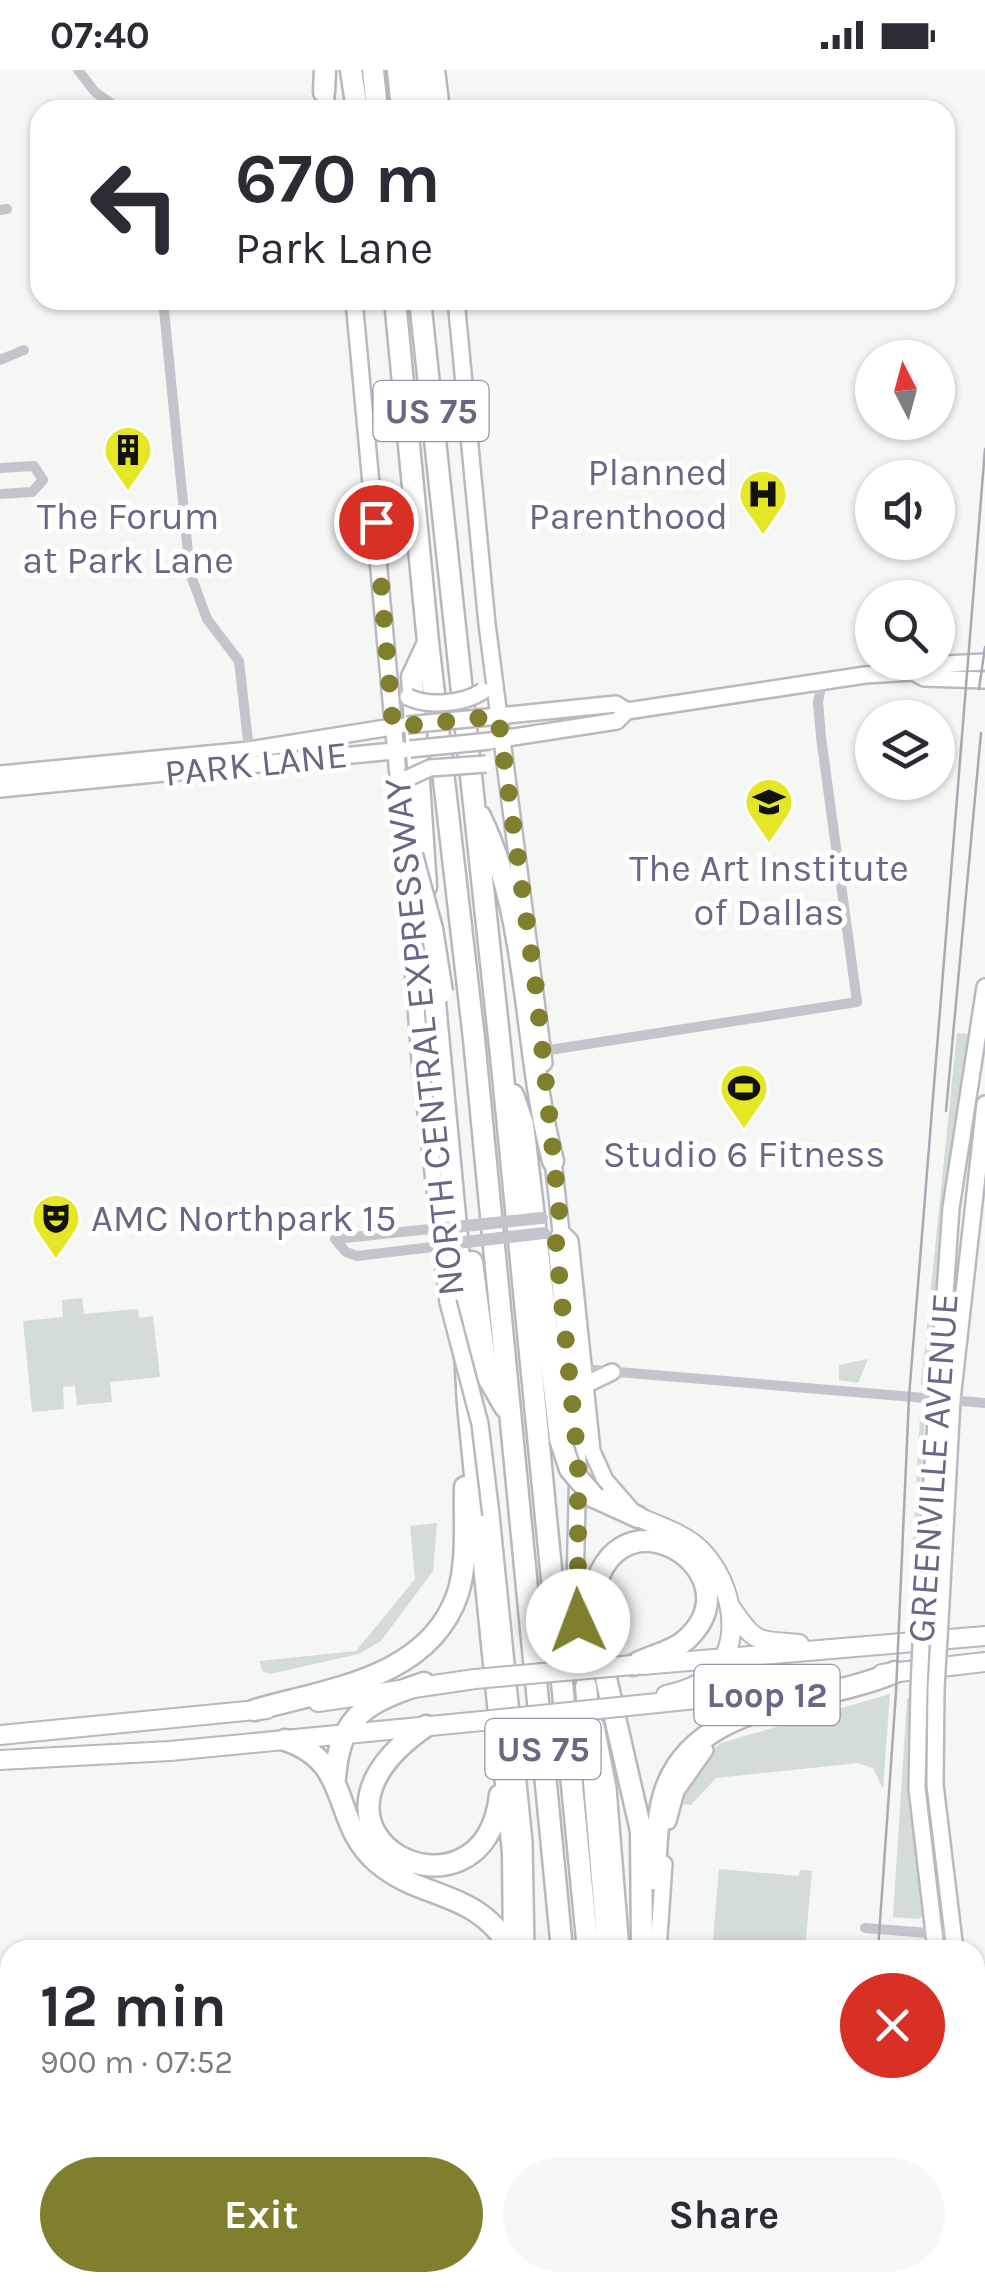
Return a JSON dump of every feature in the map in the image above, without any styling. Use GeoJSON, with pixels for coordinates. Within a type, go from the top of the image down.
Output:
{"type":"FeatureCollection","features":[{"type":"Feature","properties":{"kind":"highway"},"geometry":{"type":"LineString","coordinates":[[323,70],[326,100]]}},
{"type":"Feature","properties":{"kind":"highway"},"geometry":{"type":"LineString","coordinates":[[351,70],[355,100]]}},
{"type":"Feature","properties":{"kind":"highway"},"geometry":{"type":"LineString","coordinates":[[373,70],[376,100]]}},
{"type":"Feature","properties":{"kind":"highway"},"geometry":{"type":"LineString","coordinates":[[398,70],[401,100]]}},
{"type":"Feature","properties":{"kind":"highway"},"geometry":{"type":"LineString","coordinates":[[418,70],[419,100]]}},
{"type":"Feature","properties":{"kind":"highway"},"geometry":{"type":"LineString","coordinates":[[434,70],[440,100]]}},
{"type":"Feature","properties":{"kind":"highway","name":"NORTH CENTRAL EXPRESSWAY"},"geometry":{"type":"LineString","coordinates":[[396,310],[428,642],[467,972],[561,1940]]}},
{"type":"Feature","properties":{"kind":"highway","name":"NORTH CENTRAL EXPRESSWAY"},"geometry":{"type":"LineString","coordinates":[[421,310],[502,1065],[587,1940]]}},
{"type":"Feature","properties":{"kind":"highway"},"geometry":{"type":"LineString","coordinates":[[428,642],[412,676],[468,1405],[513,1853],[513,1940]]}},
{"type":"Feature","properties":{"kind":"highway"},"geometry":{"type":"LineString","coordinates":[[403,791],[412,855],[432,929],[442,992],[488,1376],[510,1416]]}},
{"type":"Feature","properties":{"kind":"highway"},"geometry":{"type":"LineString","coordinates":[[472,800],[501,859],[538,1106],[552,1162]]}},
{"type":"Feature","properties":{"kind":"highway"},"geometry":{"type":"LineString","coordinates":[[502,1065],[523,1124],[564,1454],[570,1470],[594,1497],[638,1517]]}},
{"type":"Feature","properties":{"kind":"highway"},"geometry":{"type":"LineString","coordinates":[[255,1710],[384,1672],[417,1652],[444,1624],[458,1592],[464,1558],[468,1405]]}},
{"type":"Feature","properties":{"kind":"highway"},"geometry":{"type":"LineString","coordinates":[[633,1666],[682,1644],[692,1635],[704,1606],[706,1589],[701,1571],[675,1546],[656,1540],[638,1541],[618,1550],[601,1568],[594,1584],[591,1612],[636,1800],[644,1866],[642,1940]]}},
{"type":"Feature","properties":{"kind":"highway"},"geometry":{"type":"LineString","coordinates":[[644,1940],[652,1910],[666,1790],[692,1748],[742,1716],[860,1688],[895,1672]]}},
{"type":"Feature","properties":{"kind":"highway"},"geometry":{"type":"LineString","coordinates":[[335,1778],[346,1734],[371,1703],[424,1684]]}},
{"type":"Feature","properties":{"kind":"highway"},"geometry":{"type":"LineString","coordinates":[[586,1686],[607,1940]]}},
{"type":"Feature","properties":{"kind":"highway"},"geometry":{"type":"LineString","coordinates":[[426,1726],[393,1749],[372,1780],[368,1797],[372,1826],[382,1842],[419,1865],[455,1863],[471,1855],[492,1829],[501,1788],[500,1738]]}},
{"type":"Feature","properties":{"kind":"highway"},"geometry":{"type":"LineString","coordinates":[[285,1740],[318,1753],[335,1778],[355,1835],[379,1865],[468,1905],[505,1940]]}},
{"type":"Feature","properties":{"kind":"main road"},"geometry":{"type":"LineString","coordinates":[[442,100],[444,70]]}},
{"type":"Feature","properties":{"kind":"main road","name":"NORTH CENTRAL EXPRESSWAY"},"geometry":{"type":"LineString","coordinates":[[355,310],[390,681],[400,726],[418,1041],[448,1302],[478,1411],[524,1842],[526,1940]]}},
{"type":"Feature","properties":{"kind":"main road"},"geometry":{"type":"LineString","coordinates":[[457,310],[494,676],[496,740],[507,778],[543,1051],[552,1162],[552,1233],[578,1460],[575,1588],[586,1686],[608,1788],[621,1940]]}},
{"type":"Feature","properties":{"kind":"main road","name":"PARK LANE"},"geometry":{"type":"LineString","coordinates":[[955,664],[985,662]]}},
{"type":"Feature","properties":{"kind":"main road"},"geometry":{"type":"LineString","coordinates":[[390,681],[408,698],[427,704],[468,699],[483,691],[494,676]]}},
{"type":"Feature","properties":{"kind":"main road","name":"PARK LANE"},"geometry":{"type":"LineString","coordinates":[[0,774],[201,771],[496,740],[617,721],[627,711],[855,678]]}},
{"type":"Feature","properties":{"kind":"main road","name":"PARK LANE"},"geometry":{"type":"LineString","coordinates":[[955,679],[985,680]]}},
{"type":"Feature","properties":{"kind":"main road","name":"PARK LANE"},"geometry":{"type":"LineString","coordinates":[[0,790],[63,776],[400,726],[616,704],[627,711]]}},
{"type":"Feature","properties":{"kind":"main road"},"geometry":{"type":"LineString","coordinates":[[201,771],[239,760],[249,750]]}},
{"type":"Feature","properties":{"kind":"main road"},"geometry":{"type":"LineString","coordinates":[[403,791],[430,768],[486,764],[507,778]]}},
{"type":"Feature","properties":{"kind":"main road","name":"GREENVILLE AVENUE"},"geometry":{"type":"LineString","coordinates":[[954,1940],[935,1785],[944,1400],[951,1208],[985,987]]}},
{"type":"Feature","properties":{"kind":"main road","name":"GREENVILLE AVENUE"},"geometry":{"type":"LineString","coordinates":[[936,1940],[917,1788],[922,1622],[944,1400],[965,1271],[985,1104]]}},
{"type":"Feature","properties":{"kind":"main road"},"geometry":{"type":"LineString","coordinates":[[963,1118],[982,1122]]}},
{"type":"Feature","properties":{"kind":"main road"},"geometry":{"type":"LineString","coordinates":[[951,1208],[958,1213],[956,1254],[965,1271]]}},
{"type":"Feature","properties":{"kind":"main road"},"geometry":{"type":"LineString","coordinates":[[552,1233],[570,1242],[582,1378],[599,1467],[638,1517],[694,1545],[714,1566],[728,1605],[731,1630],[723,1660],[701,1682],[638,1706]]}},
{"type":"Feature","properties":{"kind":"main road"},"geometry":{"type":"LineString","coordinates":[[582,1378],[612,1372]]}},
{"type":"Feature","properties":{"kind":"main road"},"geometry":{"type":"LineString","coordinates":[[728,1605],[745,1631],[760,1642],[839,1649]]}},
{"type":"Feature","properties":{"kind":"main road","name":"Loop 12"},"geometry":{"type":"LineString","coordinates":[[0,1735],[255,1710],[424,1684],[985,1636]]}},
{"type":"Feature","properties":{"kind":"main road","name":"Loop 12"},"geometry":{"type":"LineString","coordinates":[[0,1760],[285,1740],[786,1692],[895,1672],[985,1662]]}},
{"type":"Feature","properties":{"kind":"main road"},"geometry":{"type":"LineString","coordinates":[[659,1940],[669,1812],[689,1767],[728,1731],[830,1702],[860,1688]]}},
{"type":"Feature","properties":{"kind":"street"},"geometry":{"type":"LineString","coordinates":[[78,70],[107,100]]}},
{"type":"Feature","properties":{"kind":"street"},"geometry":{"type":"LineString","coordinates":[[164,310],[190,573],[207,619],[239,661],[249,750]]}},
{"type":"Feature","properties":{"kind":"street"},"geometry":{"type":"LineString","coordinates":[[0,360],[24,350]]}},
{"type":"Feature","properties":{"kind":"street"},"geometry":{"type":"LineString","coordinates":[[0,468],[34,466],[43,480],[32,492],[0,494]]}},
{"type":"Feature","properties":{"kind":"street"},"geometry":{"type":"LineString","coordinates":[[543,1051],[857,1002],[821,738],[818,702],[822,681]]}},
{"type":"Feature","properties":{"kind":"street"},"geometry":{"type":"LineString","coordinates":[[542,1218],[335,1239],[346,1252],[357,1256],[552,1233]]}},
{"type":"Feature","properties":{"kind":"street"},"geometry":{"type":"LineString","coordinates":[[612,1372],[985,1403]]}},
{"type":"Feature","properties":{"kind":"street"},"geometry":{"type":"LineString","coordinates":[[866,1928],[926,1940]]}},
{"type":"Feature","properties":{"kind":"shaded area"},"geometry":{"type":"Polygon","coordinates":[[[957,1033],[969,1034],[945,1195],[929,1383],[921,1385],[957,1033]]]}},
{"type":"Feature","properties":{"kind":"shaded area"},"geometry":{"type":"Polygon","coordinates":[[[82,1298],[84,1314],[138,1309],[139,1318],[153,1316],[160,1377],[110,1382],[112,1402],[77,1405],[75,1386],[63,1387],[64,1409],[32,1412],[23,1321],[63,1317],[62,1300],[82,1298]]]}},
{"type":"Feature","properties":{"kind":"shaded area"},"geometry":{"type":"Polygon","coordinates":[[[868,1359],[858,1383],[839,1380],[839,1365],[868,1359]]]}},
{"type":"Feature","properties":{"kind":"shaded area"},"geometry":{"type":"Polygon","coordinates":[[[920,1416],[925,1416],[914,1618],[909,1617],[920,1416]]]}},
{"type":"Feature","properties":{"kind":"shaded area"},"geometry":{"type":"Polygon","coordinates":[[[437,1523],[433,1571],[381,1641],[359,1654],[270,1674],[262,1671],[260,1661],[356,1651],[415,1579],[410,1526],[437,1523]]]}},
{"type":"Feature","properties":{"kind":"shaded area"},"geometry":{"type":"Polygon","coordinates":[[[890,1694],[883,1789],[873,1768],[858,1763],[716,1778],[691,1805],[678,1804],[708,1753],[721,1743],[890,1694]]]}},
{"type":"Feature","properties":{"kind":"shaded area"},"geometry":{"type":"Polygon","coordinates":[[[911,1698],[909,1794],[926,1915],[918,1919],[893,1917],[907,1699],[911,1698]]]}},
{"type":"Feature","properties":{"kind":"shaded area"},"geometry":{"type":"Polygon","coordinates":[[[719,1869],[799,1876],[800,1870],[812,1871],[806,1940],[713,1940],[719,1869]]]}},
{"type":"Feature","properties":{"kind":"tram line"},"geometry":{"type":"LineString","coordinates":[[879,1940],[896,1692],[909,1397],[985,449]]}},
{"type":"Feature","properties":{"kind":"tram line"},"geometry":{"type":"LineString","coordinates":[[979,689],[985,647]]}},
{"type":"Feature","properties":{"kind":"tram line"},"geometry":{"type":"LineString","coordinates":[[946,1111],[981,733]]}},
{"type":"Feature","properties":{"kind":"place","name":"The Forum at Park Lane"},"geometry":{"type":"Point","coordinates":[128,492]}},
{"type":"Feature","properties":{"kind":"place","name":"Planned Parenthood"},"geometry":{"type":"Point","coordinates":[763,536]}},
{"type":"Feature","properties":{"kind":"place","name":"The Art Institute of Dallas"},"geometry":{"type":"Point","coordinates":[769,844]}},
{"type":"Feature","properties":{"kind":"place","name":"Studio 6 Fitness"},"geometry":{"type":"Point","coordinates":[744,1130]}},
{"type":"Feature","properties":{"kind":"place","name":"AMC Northpark 15"},"geometry":{"type":"Point","coordinates":[56,1260]}},
{"type":"Feature","properties":{"kind":"route"},"geometry":{"type":"LineString","coordinates":[[376,522],[393,727],[498,716],[536,988],[560,1219],[561,1232],[556,1244],[578,1460],[578,1621]]}}]}
